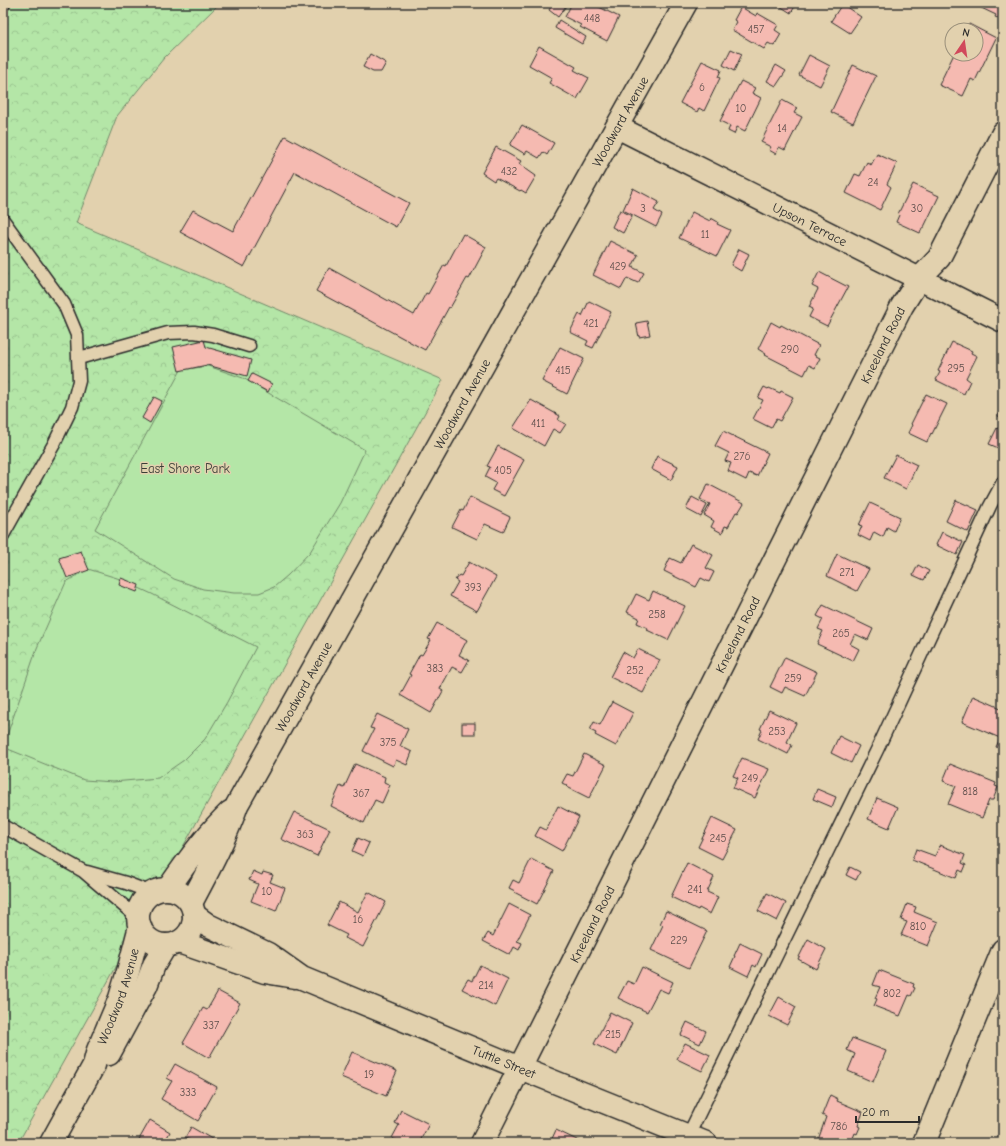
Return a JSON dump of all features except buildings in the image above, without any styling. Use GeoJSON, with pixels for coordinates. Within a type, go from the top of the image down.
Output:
{"type":"FeatureCollection","features":[{"type":"Feature","properties":{"kind":"street","name":"Woodward Avenue"},"geometry":{"type":"LineString","coordinates":[[193,909],[227,832],[237,805],[686,3]]}},
{"type":"Feature","properties":{"kind":"street","name":"Upson Terrace"},"geometry":{"type":"LineString","coordinates":[[617,127],[1003,321]]}},
{"type":"Feature","properties":{"kind":"street","name":"Kneeland Road"},"geometry":{"type":"LineString","coordinates":[[482,1143],[902,306],[919,279],[939,258],[1003,133]]}},
{"type":"Feature","properties":{"kind":"street","name":"Woodward Avenue"},"geometry":{"type":"LineString","coordinates":[[160,891],[214,827],[237,805]]}},
{"type":"Feature","properties":{"kind":"street"},"geometry":{"type":"LineString","coordinates":[[160,891],[177,891],[185,896],[193,909],[194,923],[191,931],[185,938],[172,943],[158,944],[150,940],[144,934],[139,922],[139,911],[142,903],[160,891]]}},
{"type":"Feature","properties":{"kind":"street","name":"Tuttle Street"},"geometry":{"type":"LineString","coordinates":[[193,909],[208,925],[268,954],[302,978],[693,1141]]}},
{"type":"Feature","properties":{"kind":"street","name":"Woodward Avenue"},"geometry":{"type":"LineString","coordinates":[[51,1143],[94,1065],[98,1050],[120,998],[129,968],[139,922]]}},
{"type":"Feature","properties":{"kind":"street","name":"Woodward Avenue"},"geometry":{"type":"LineString","coordinates":[[94,1065],[110,1054],[146,986],[154,965],[172,943]]}},
{"type":"Feature","properties":{"kind":"street","name":"Tuttle Street"},"geometry":{"type":"LineString","coordinates":[[172,943],[265,972],[302,978]]}},
{"type":"Feature","properties":{"kind":"street"},"geometry":{"type":"LineString","coordinates":[[924,1143],[1003,950]]}},
{"type":"Feature","properties":{"kind":"lane"},"geometry":{"type":"LineString","coordinates":[[3,220],[64,304],[77,335],[79,358],[79,381],[72,407],[54,444],[3,535]]}},
{"type":"Feature","properties":{"kind":"lane"},"geometry":{"type":"LineString","coordinates":[[79,358],[168,333],[194,332],[213,335],[249,346]]}},
{"type":"Feature","properties":{"kind":"lane"},"geometry":{"type":"LineString","coordinates":[[693,1141],[987,513],[1003,482]]}},
{"type":"Feature","properties":{"kind":"lane"},"geometry":{"type":"LineString","coordinates":[[3,826],[83,871],[139,922]]}},
{"type":"Feature","properties":{"kind":"lane"},"geometry":{"type":"LineString","coordinates":[[83,871],[160,891]]}},
{"type":"Feature","properties":{"kind":"green space","name":"East Shore Park"},"geometry":{"type":"Polygon","coordinates":[[[3,3],[220,3],[164,58],[117,116],[76,223],[443,380],[18,1143],[3,1143],[3,3]]]}},
{"type":"Feature","properties":{"kind":"green space"},"geometry":{"type":"Polygon","coordinates":[[[208,366],[243,378],[365,450],[340,503],[310,552],[274,587],[259,593],[234,593],[203,589],[174,579],[95,529],[181,370],[208,366]]]}},
{"type":"Feature","properties":{"kind":"green space"},"geometry":{"type":"Polygon","coordinates":[[[88,569],[117,578],[152,594],[256,647],[227,702],[205,739],[184,760],[158,778],[113,782],[84,780],[3,747],[37,648],[66,582],[88,569]]]}}]}
